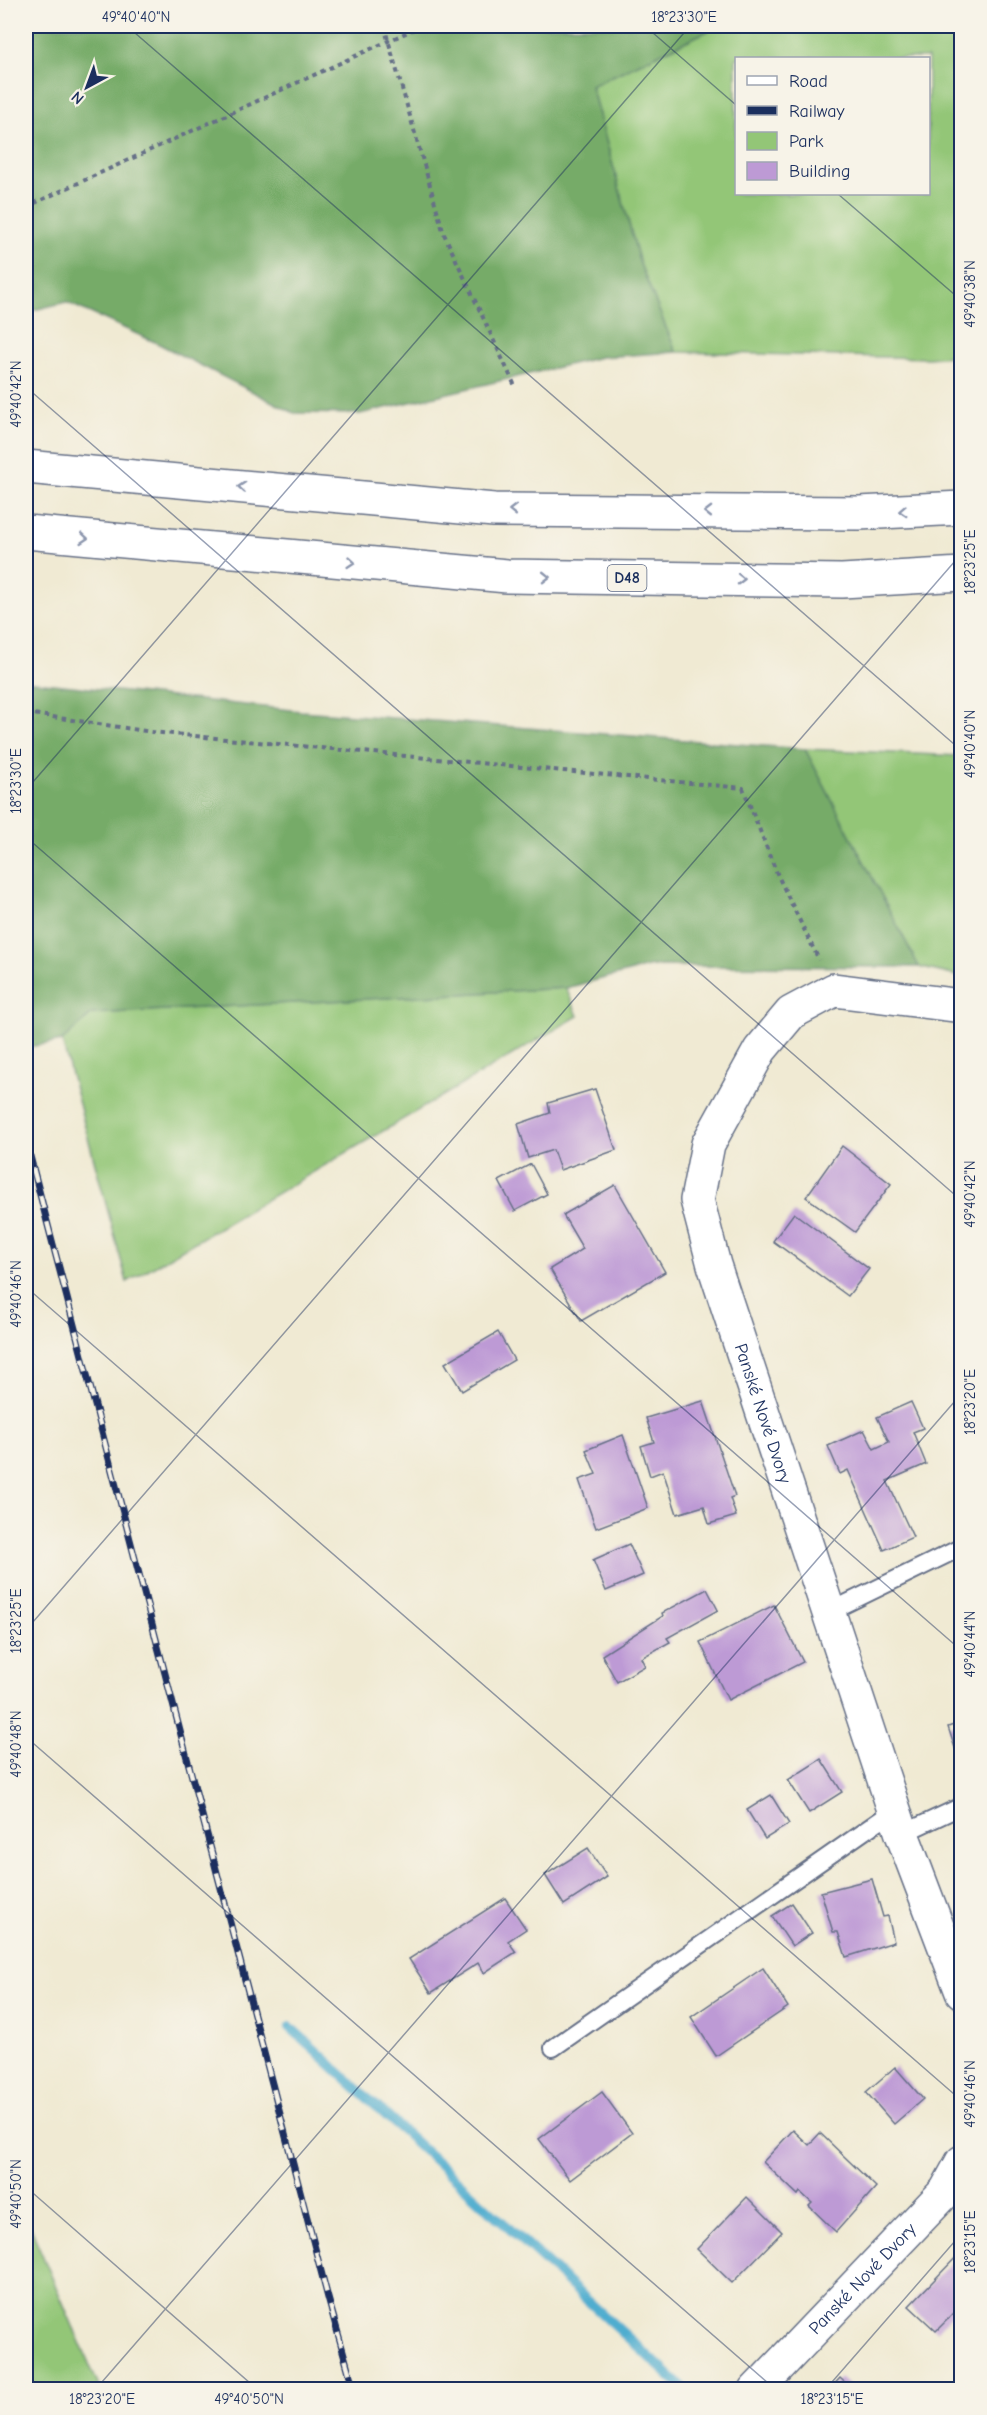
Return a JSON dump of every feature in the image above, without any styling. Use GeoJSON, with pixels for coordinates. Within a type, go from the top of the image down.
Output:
{"type":"FeatureCollection","features":[{"type":"Feature","properties":{"kind":"main road"},"geometry":{"type":"LineString","coordinates":[[26,468],[494,510],[859,513],[962,508]]}},
{"type":"Feature","properties":{"kind":"main road","name":"D48"},"geometry":{"type":"LineString","coordinates":[[26,532],[507,576],[842,581],[962,574]]}},
{"type":"Feature","properties":{"kind":"main road"},"geometry":{"type":"LineString","coordinates":[[834,990],[962,1006]]}},
{"type":"Feature","properties":{"kind":"main road","name":"Panské Nové Dvory"},"geometry":{"type":"LineString","coordinates":[[834,990],[791,1013],[760,1050],[708,1144],[697,1200],[714,1265],[829,1612],[899,1821],[962,1992]]}},
{"type":"Feature","properties":{"kind":"main road","name":"Panské Nové Dvory"},"geometry":{"type":"LineString","coordinates":[[756,2390],[946,2191],[962,2162]]}},
{"type":"Feature","properties":{"kind":"lane"},"geometry":{"type":"LineString","coordinates":[[829,1612],[962,1547]]}},
{"type":"Feature","properties":{"kind":"lane"},"geometry":{"type":"LineString","coordinates":[[553,2048],[899,1821],[962,1806]]}},
{"type":"Feature","properties":{"kind":"path"},"geometry":{"type":"LineString","coordinates":[[384,26],[444,234],[515,386]]}},
{"type":"Feature","properties":{"kind":"path"},"geometry":{"type":"LineString","coordinates":[[26,207],[421,26]]}},
{"type":"Feature","properties":{"kind":"path"},"geometry":{"type":"LineString","coordinates":[[26,713],[152,732],[743,788],[778,876],[834,990]]}},
{"type":"Feature","properties":{"kind":"green space"},"geometry":{"type":"Polygon","coordinates":[[[26,26],[718,26],[591,86],[640,264],[676,352],[601,357],[360,414],[294,413],[157,343],[66,302],[26,312],[26,26]]]}},
{"type":"Feature","properties":{"kind":"green space"},"geometry":{"type":"Polygon","coordinates":[[[718,26],[961,26],[961,355],[929,358],[676,352],[640,264],[591,86],[718,26]]]}},
{"type":"Feature","properties":{"kind":"green space"},"geometry":{"type":"Polygon","coordinates":[[[26,681],[301,711],[805,749],[919,967],[652,966],[566,988],[92,1014],[62,1041],[29,1047],[26,1033],[26,681]]]}},
{"type":"Feature","properties":{"kind":"green space"},"geometry":{"type":"Polygon","coordinates":[[[805,749],[961,756],[961,977],[919,967],[805,749]]]}},
{"type":"Feature","properties":{"kind":"green space"},"geometry":{"type":"Polygon","coordinates":[[[566,988],[578,1016],[127,1282],[62,1041],[92,1014],[566,988]]]}},
{"type":"Feature","properties":{"kind":"green space"},"geometry":{"type":"Polygon","coordinates":[[[26,2217],[100,2389],[26,2389],[26,2217]]]}},
{"type":"Feature","properties":{"kind":"building"},"geometry":{"type":"Polygon","coordinates":[[[595,1089],[616,1150],[560,1170],[553,1150],[528,1158],[518,1124],[550,1113],[548,1103],[595,1089]]]}},
{"type":"Feature","properties":{"kind":"building"},"geometry":{"type":"Polygon","coordinates":[[[842,1146],[891,1184],[855,1232],[806,1197],[842,1146]]]}},
{"type":"Feature","properties":{"kind":"building"},"geometry":{"type":"Polygon","coordinates":[[[531,1164],[547,1194],[515,1211],[499,1181],[531,1164]]]}},
{"type":"Feature","properties":{"kind":"building"},"geometry":{"type":"Polygon","coordinates":[[[615,1185],[665,1272],[581,1321],[550,1269],[583,1249],[563,1215],[615,1185]]]}},
{"type":"Feature","properties":{"kind":"building"},"geometry":{"type":"Polygon","coordinates":[[[794,1213],[869,1269],[848,1296],[773,1241],[794,1213]]]}},
{"type":"Feature","properties":{"kind":"building"},"geometry":{"type":"Polygon","coordinates":[[[498,1332],[514,1360],[462,1391],[445,1363],[498,1332]]]}},
{"type":"Feature","properties":{"kind":"building"},"geometry":{"type":"Polygon","coordinates":[[[703,1401],[735,1496],[730,1498],[736,1516],[709,1524],[704,1506],[677,1514],[663,1471],[650,1476],[641,1446],[654,1442],[646,1418],[703,1401]]]}},
{"type":"Feature","properties":{"kind":"building"},"geometry":{"type":"Polygon","coordinates":[[[911,1402],[923,1428],[913,1432],[926,1464],[887,1481],[913,1537],[884,1550],[848,1470],[840,1474],[828,1446],[864,1430],[874,1449],[889,1442],[877,1417],[911,1402]]]}},
{"type":"Feature","properties":{"kind":"building"},"geometry":{"type":"Polygon","coordinates":[[[623,1435],[648,1508],[596,1528],[579,1480],[596,1474],[586,1450],[623,1435]]]}},
{"type":"Feature","properties":{"kind":"building"},"geometry":{"type":"Polygon","coordinates":[[[629,1544],[643,1575],[606,1591],[593,1560],[629,1544]]]}},
{"type":"Feature","properties":{"kind":"building"},"geometry":{"type":"Polygon","coordinates":[[[707,1589],[718,1610],[667,1638],[670,1642],[641,1658],[645,1666],[617,1682],[602,1655],[663,1616],[662,1613],[707,1589]]]}},
{"type":"Feature","properties":{"kind":"building"},"geometry":{"type":"Polygon","coordinates":[[[774,1605],[803,1662],[728,1700],[700,1642],[774,1605]]]}},
{"type":"Feature","properties":{"kind":"building"},"geometry":{"type":"Polygon","coordinates":[[[962,1722],[962,1749],[956,1751],[948,1727],[962,1722]]]}},
{"type":"Feature","properties":{"kind":"building"},"geometry":{"type":"Polygon","coordinates":[[[821,1759],[842,1792],[809,1813],[788,1780],[821,1759]]]}},
{"type":"Feature","properties":{"kind":"building"},"geometry":{"type":"Polygon","coordinates":[[[771,1795],[789,1824],[765,1839],[747,1810],[771,1795]]]}},
{"type":"Feature","properties":{"kind":"building"},"geometry":{"type":"Polygon","coordinates":[[[588,1848],[607,1877],[564,1905],[545,1875],[588,1848]]]}},
{"type":"Feature","properties":{"kind":"building"},"geometry":{"type":"Polygon","coordinates":[[[872,1879],[883,1917],[888,1916],[894,1942],[846,1957],[838,1932],[833,1932],[821,1892],[872,1879]]]}},
{"type":"Feature","properties":{"kind":"building"},"geometry":{"type":"Polygon","coordinates":[[[505,1898],[526,1929],[508,1941],[516,1952],[484,1973],[478,1963],[431,1993],[409,1959],[505,1898]]]}},
{"type":"Feature","properties":{"kind":"building"},"geometry":{"type":"Polygon","coordinates":[[[792,1903],[812,1933],[792,1946],[772,1916],[792,1903]]]}},
{"type":"Feature","properties":{"kind":"building"},"geometry":{"type":"Polygon","coordinates":[[[763,1968],[788,2007],[716,2056],[691,2017],[763,1968]]]}},
{"type":"Feature","properties":{"kind":"building"},"geometry":{"type":"Polygon","coordinates":[[[895,2067],[923,2099],[894,2124],[866,2092],[895,2067]]]}},
{"type":"Feature","properties":{"kind":"building"},"geometry":{"type":"Polygon","coordinates":[[[602,2092],[632,2133],[570,2180],[539,2139],[602,2092]]]}},
{"type":"Feature","properties":{"kind":"building"},"geometry":{"type":"Polygon","coordinates":[[[793,2130],[809,2145],[820,2133],[876,2187],[836,2232],[809,2206],[812,2203],[800,2192],[798,2195],[763,2162],[793,2130]]]}},
{"type":"Feature","properties":{"kind":"building"},"geometry":{"type":"Polygon","coordinates":[[[747,2197],[782,2232],[732,2283],[697,2249],[747,2197]]]}},
{"type":"Feature","properties":{"kind":"building"},"geometry":{"type":"Polygon","coordinates":[[[962,2251],[962,2305],[936,2331],[909,2306],[962,2251]]]}},
{"type":"Feature","properties":{"kind":"building"},"geometry":{"type":"Polygon","coordinates":[[[840,2378],[853,2390],[829,2390],[840,2378]]]}},
{"type":"Feature","properties":{"kind":"waterway"},"geometry":{"type":"LineString","coordinates":[[290,2027],[685,2390]]}},
{"type":"Feature","properties":{"kind":"waterway"},"geometry":{"type":"LineString","coordinates":[[26,2376],[30,2390]]}},
{"type":"Feature","properties":{"kind":"railway"},"geometry":{"type":"LineString","coordinates":[[26,1141],[354,2390]]}}]}
